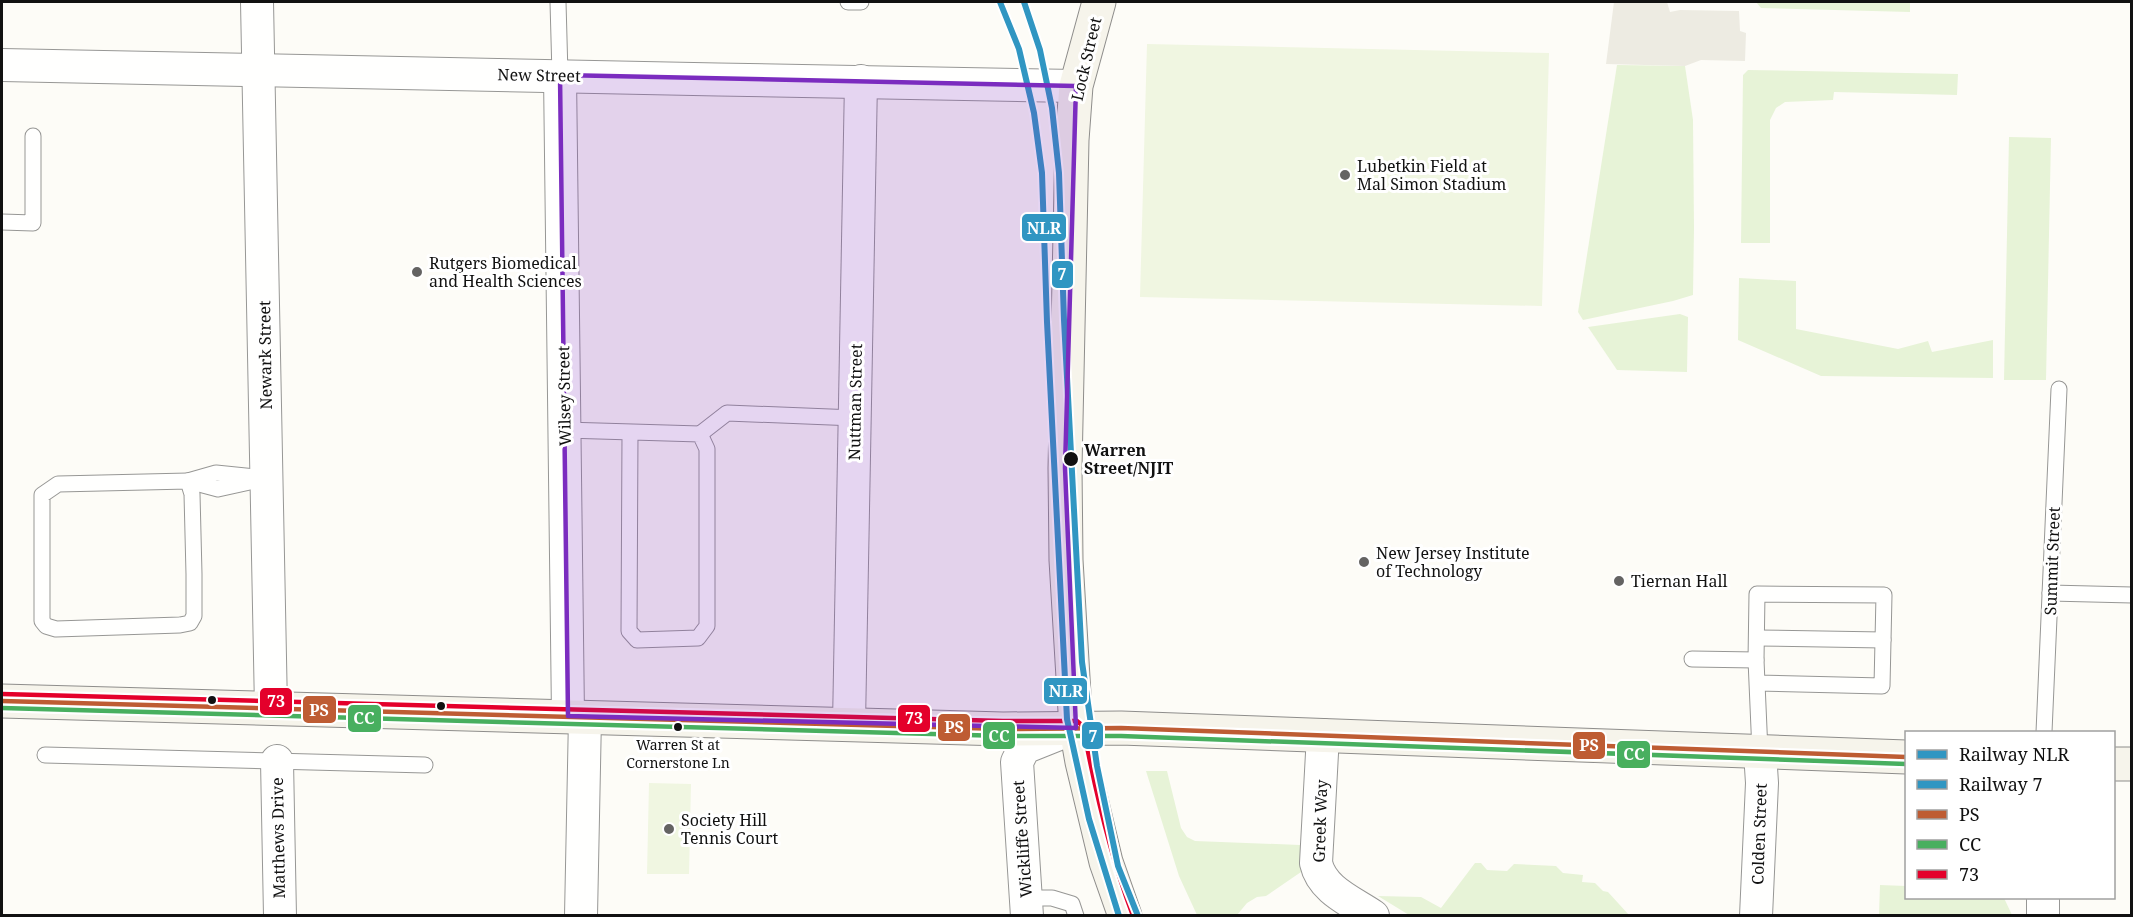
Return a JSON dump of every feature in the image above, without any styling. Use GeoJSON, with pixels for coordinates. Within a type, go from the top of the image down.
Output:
{"type":"FeatureCollection","features":[{"type":"Feature","properties":{"kind":"main road","name":"Lock Street"},"geometry":{"type":"LineString","coordinates":[[1099,2],[1077,86],[1072,141],[1065,468],[1066,560],[1076,728],[1106,862],[1125,915]]}},
{"type":"Feature","properties":{"kind":"main road"},"geometry":{"type":"LineString","coordinates":[[2,701],[1003,729],[1121,728],[1905,758]]}},
{"type":"Feature","properties":{"kind":"main road"},"geometry":{"type":"LineString","coordinates":[[2115,764],[2132,764]]}},
{"type":"Feature","properties":{"kind":"street","name":"Newark Street"},"geometry":{"type":"LineString","coordinates":[[257,2],[271,708]]}},
{"type":"Feature","properties":{"kind":"street","name":"New Street"},"geometry":{"type":"LineString","coordinates":[[2,65],[260,72],[560,75],[1077,86]]}},
{"type":"Feature","properties":{"kind":"street","name":"Wilsey Street"},"geometry":{"type":"LineString","coordinates":[[560,75],[565,430],[577,717],[581,915]]}},
{"type":"Feature","properties":{"kind":"street","name":"Nuttman Street"},"geometry":{"type":"LineString","coordinates":[[849,724],[861,81]]}},
{"type":"Feature","properties":{"kind":"street","name":"Wickliffe Street"},"geometry":{"type":"LineString","coordinates":[[1027,907],[1017,762],[1024,748],[1076,728]]}},
{"type":"Feature","properties":{"kind":"street","name":"Greek Way"},"geometry":{"type":"LineString","coordinates":[[1323,735],[1316,862],[1319,874],[1327,886],[1373,915]]}},
{"type":"Feature","properties":{"kind":"street","name":"Colden Street"},"geometry":{"type":"LineString","coordinates":[[1756,915],[1762,783],[1760,752]]}},
{"type":"Feature","properties":{"kind":"street","name":"Matthews Drive"},"geometry":{"type":"LineString","coordinates":[[277,761],[279,915]]}},
{"type":"Feature","properties":{"kind":"street"},"geometry":{"type":"LineString","coordinates":[[2043,899],[2043,915]]}},
{"type":"Feature","properties":{"kind":"lane"},"geometry":{"type":"LineString","coordinates":[[558,2],[560,75]]}},
{"type":"Feature","properties":{"kind":"lane"},"geometry":{"type":"LineString","coordinates":[[848,2],[861,2]]}},
{"type":"Feature","properties":{"kind":"lane"},"geometry":{"type":"LineString","coordinates":[[2,222],[33,223],[33,136]]}},
{"type":"Feature","properties":{"kind":"lane","name":"Summit Street"},"geometry":{"type":"LineString","coordinates":[[2044,731],[2059,388]]}},
{"type":"Feature","properties":{"kind":"lane"},"geometry":{"type":"LineString","coordinates":[[565,430],[630,440],[700,434],[727,413],[855,418]]}},
{"type":"Feature","properties":{"kind":"lane"},"geometry":{"type":"LineString","coordinates":[[630,440],[629,631],[637,640],[698,638],[707,626],[707,449],[700,434]]}},
{"type":"Feature","properties":{"kind":"lane"},"geometry":{"type":"LineString","coordinates":[[188,482],[192,494],[194,616],[190,623],[56,629],[46,626],[42,621],[42,495],[58,484],[188,482],[216,473],[268,478]]}},
{"type":"Feature","properties":{"kind":"lane"},"geometry":{"type":"LineString","coordinates":[[2050,593],[2132,595]]}},
{"type":"Feature","properties":{"kind":"lane"},"geometry":{"type":"LineString","coordinates":[[1757,684],[1882,686],[1884,595],[1757,594],[1756,660],[1757,684],[1760,752]]}},
{"type":"Feature","properties":{"kind":"lane"},"geometry":{"type":"LineString","coordinates":[[1757,638],[1883,640]]}},
{"type":"Feature","properties":{"kind":"lane"},"geometry":{"type":"LineString","coordinates":[[1692,659],[1756,660]]}},
{"type":"Feature","properties":{"kind":"lane"},"geometry":{"type":"LineString","coordinates":[[45,755],[425,765]]}},
{"type":"Feature","properties":{"kind":"lane"},"geometry":{"type":"LineString","coordinates":[[1027,907],[1061,899],[1072,904],[1076,915]]}},
{"type":"Feature","properties":{"kind":"highlighted area"},"geometry":{"type":"Polygon","coordinates":[[[560,75],[1076,86],[1065,468],[1076,728],[568,716],[560,75]]]}},
{"type":"Feature","properties":{"kind":"green space"},"geometry":{"type":"Polygon","coordinates":[[[1756,2],[1910,2],[1910,12],[1761,8],[1756,2]]]}},
{"type":"Feature","properties":{"kind":"green space","name":"Lubetkin Field at Mal Simon Stadium"},"geometry":{"type":"Polygon","coordinates":[[[1147,44],[1549,53],[1542,306],[1140,297],[1147,44]]]}},
{"type":"Feature","properties":{"kind":"green space"},"geometry":{"type":"Polygon","coordinates":[[[1617,65],[1685,66],[1693,120],[1693,295],[1583,320],[1578,312],[1617,65]]]}},
{"type":"Feature","properties":{"kind":"green space"},"geometry":{"type":"Polygon","coordinates":[[[1748,70],[1958,74],[1957,95],[1834,92],[1833,100],[1785,102],[1776,108],[1770,120],[1770,243],[1741,243],[1743,75],[1748,70]]]}},
{"type":"Feature","properties":{"kind":"green space"},"geometry":{"type":"Polygon","coordinates":[[[2009,137],[2051,138],[2046,380],[2004,380],[2009,137]]]}},
{"type":"Feature","properties":{"kind":"green space"},"geometry":{"type":"Polygon","coordinates":[[[1739,278],[1796,281],[1796,329],[1898,349],[1928,341],[1932,352],[1993,340],[1993,378],[1821,376],[1738,340],[1739,278]]]}},
{"type":"Feature","properties":{"kind":"green space"},"geometry":{"type":"Polygon","coordinates":[[[1680,314],[1688,317],[1687,372],[1617,370],[1588,327],[1680,314]]]}},
{"type":"Feature","properties":{"kind":"green space"},"geometry":{"type":"Polygon","coordinates":[[[1146,771],[1167,771],[1181,828],[1187,837],[1195,841],[1300,845],[1301,872],[1266,896],[1257,897],[1247,903],[1237,915],[1197,915],[1179,876],[1146,771]]]}},
{"type":"Feature","properties":{"kind":"green space","name":"Society Hill Tennis Court"},"geometry":{"type":"Polygon","coordinates":[[[649,783],[691,784],[689,874],[647,874],[649,783]]]}},
{"type":"Feature","properties":{"kind":"green space"},"geometry":{"type":"Polygon","coordinates":[[[1475,863],[1481,863],[1487,870],[1507,871],[1514,864],[1556,866],[1563,873],[1583,875],[1582,882],[1595,883],[1603,891],[1608,892],[1629,915],[1409,915],[1378,896],[1421,897],[1441,908],[1475,863]]]}},
{"type":"Feature","properties":{"kind":"green space"},"geometry":{"type":"Polygon","coordinates":[[[1880,885],[1905,886],[1905,899],[2004,899],[2012,915],[1879,915],[1880,885]]]}},
{"type":"Feature","properties":{"kind":"shaded area"},"geometry":{"type":"Polygon","coordinates":[[[1614,2],[1667,2],[1670,12],[1680,10],[1739,11],[1740,31],[1746,33],[1745,61],[1701,60],[1685,66],[1606,64],[1614,2]]]}},
{"type":"Feature","properties":{"kind":"rail line","name":"NLR"},"geometry":{"type":"LineString","coordinates":[[1000,2],[1019,49],[1034,113],[1042,173],[1047,322],[1067,719],[1089,819],[1119,916]]}},
{"type":"Feature","properties":{"kind":"rail line","name":"7"},"geometry":{"type":"LineString","coordinates":[[1024,2],[1040,50],[1052,108],[1059,173],[1064,320],[1082,662],[1097,766],[1118,866],[1138,916]]}},
{"type":"Feature","properties":{"kind":"transit line","name":"73"},"geometry":{"type":"LineString","coordinates":[[2,694],[1003,721],[1077,721],[1083,726],[1103,821],[1132,913]]}},
{"type":"Feature","properties":{"kind":"transit line","name":"PS"},"geometry":{"type":"LineString","coordinates":[[2,701],[1003,729],[1121,728],[1905,757]]}},
{"type":"Feature","properties":{"kind":"transit line","name":"CC"},"geometry":{"type":"LineString","coordinates":[[2,708],[1003,736],[1121,736],[1905,764]]}},
{"type":"Feature","properties":{"kind":"place","name":"Lubetkin Field at Mal Simon Stadium"},"geometry":{"type":"Point","coordinates":[1345,175]}},
{"type":"Feature","properties":{"kind":"place","name":"Rutgers Biomedical and Health Sciences"},"geometry":{"type":"Point","coordinates":[417,272]}},
{"type":"Feature","properties":{"kind":"place","name":"Warren Street/NJIT"},"geometry":{"type":"Point","coordinates":[1071,459]}},
{"type":"Feature","properties":{"kind":"place","name":"New Jersey Institute of Technology"},"geometry":{"type":"Point","coordinates":[1364,562]}},
{"type":"Feature","properties":{"kind":"place","name":"Tiernan Hall"},"geometry":{"type":"Point","coordinates":[1619,581]}},
{"type":"Feature","properties":{"kind":"place","name":"Warren St at Cornerstone Ln"},"geometry":{"type":"Point","coordinates":[678,727]}},
{"type":"Feature","properties":{"kind":"place","name":"Society Hill Tennis Court"},"geometry":{"type":"Point","coordinates":[669,829]}}]}
